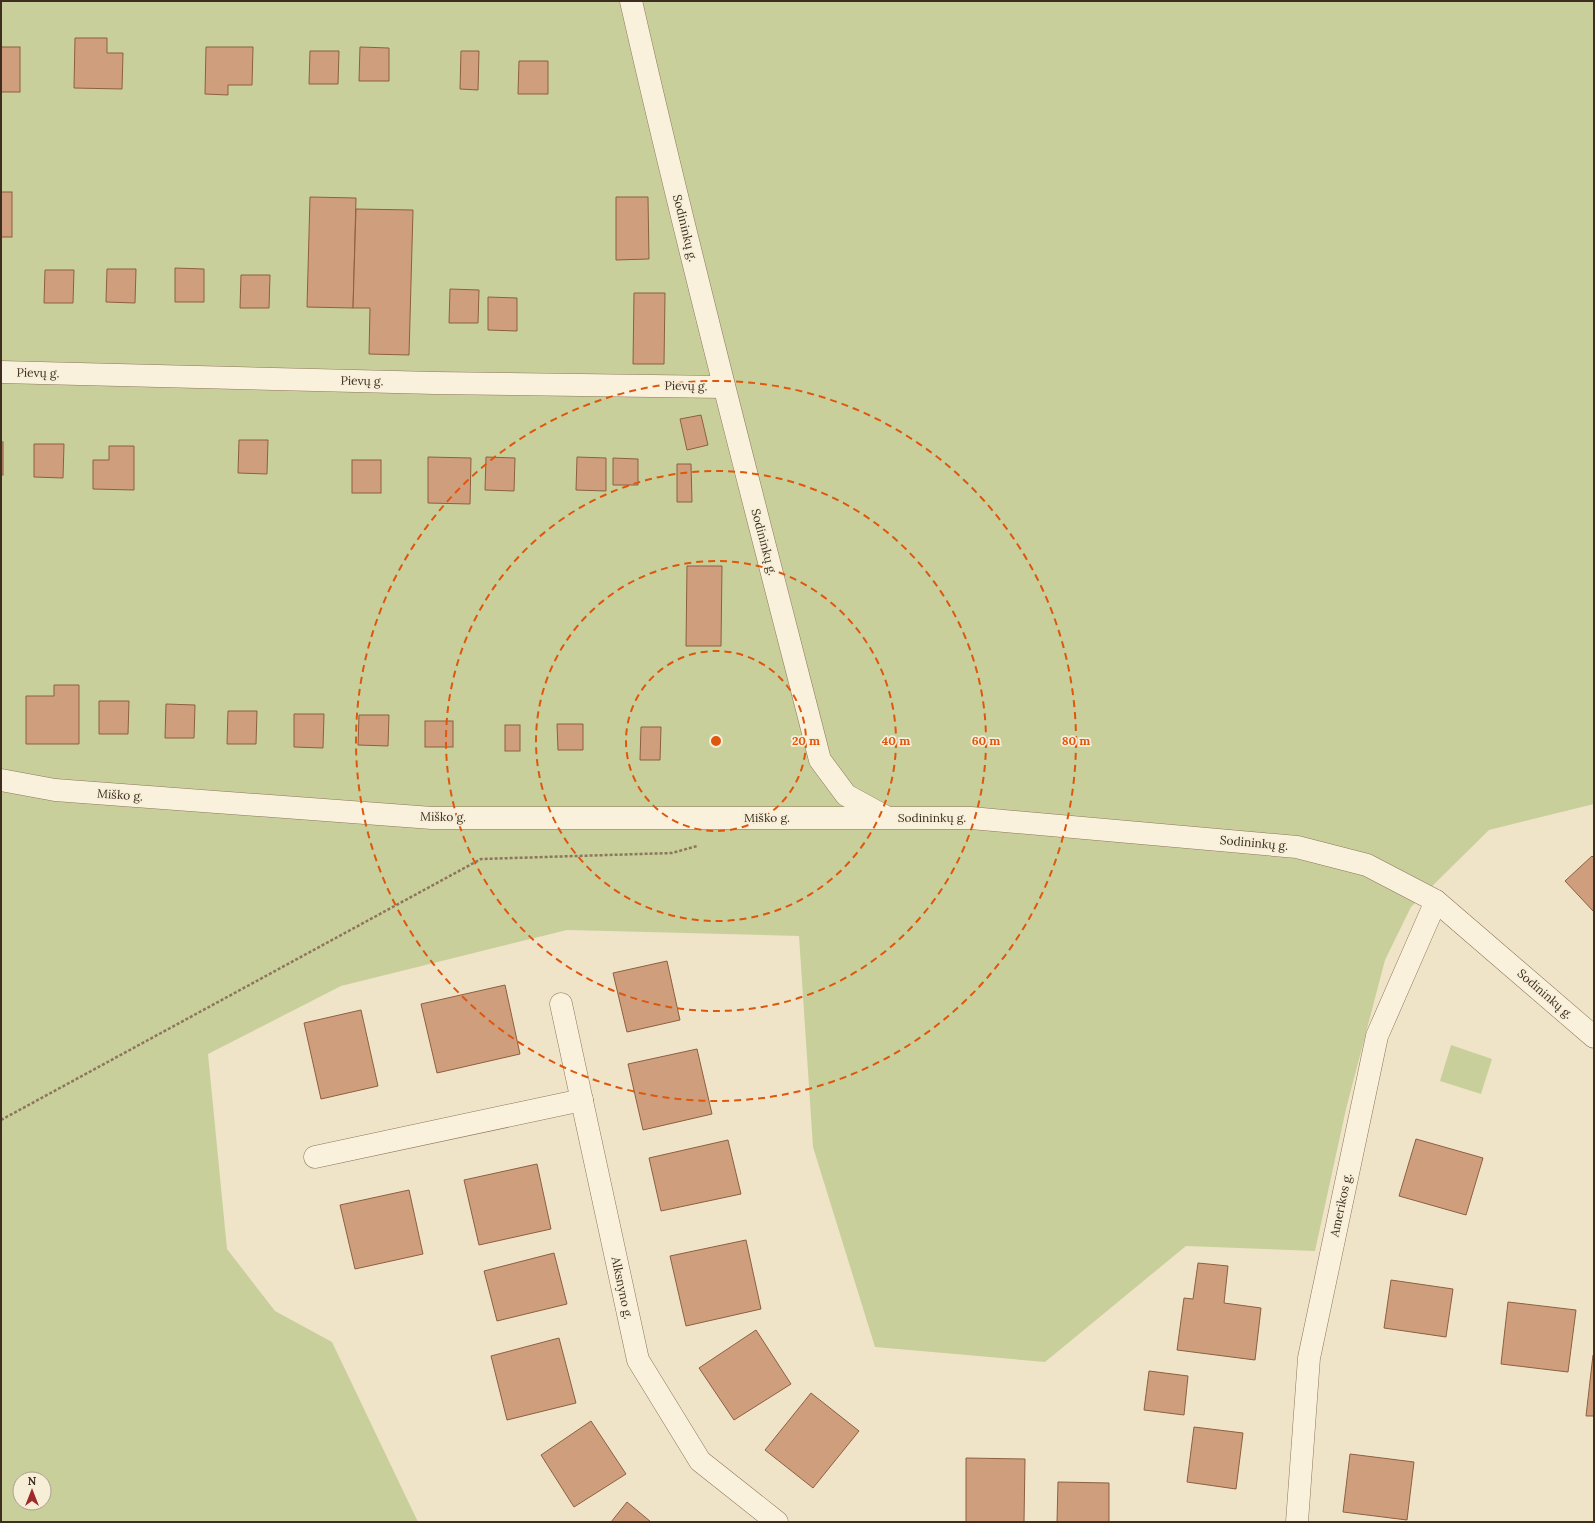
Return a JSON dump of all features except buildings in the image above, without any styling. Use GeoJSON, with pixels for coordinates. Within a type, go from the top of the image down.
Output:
{"type":"FeatureCollection","features":[{"type":"Feature","properties":{"kind":"street","name":"Sodininkų g."},"geometry":{"type":"LineString","coordinates":[[631,1],[724,387],[820,760],[846,795],[887,818],[971,818],[1297,847],[1367,865],[1436,900],[1594,1037]]}},
{"type":"Feature","properties":{"kind":"street","name":"Pievų g."},"geometry":{"type":"LineString","coordinates":[[1,372],[435,383],[724,387]]}},
{"type":"Feature","properties":{"kind":"street","name":"Miško g."},"geometry":{"type":"LineString","coordinates":[[1,780],[55,790],[432,818],[887,818]]}},
{"type":"Feature","properties":{"kind":"street","name":"Amerikos g."},"geometry":{"type":"LineString","coordinates":[[1297,1522],[1309,1358],[1377,1036],[1436,900]]}},
{"type":"Feature","properties":{"kind":"street","name":"Alksnyno g."},"geometry":{"type":"LineString","coordinates":[[561,1004],[638,1360],[700,1461],[777,1522]]}},
{"type":"Feature","properties":{"kind":"street"},"geometry":{"type":"LineString","coordinates":[[315,1157],[582,1100]]}},
{"type":"Feature","properties":{"kind":"path"},"geometry":{"type":"LineString","coordinates":[[1,1120],[481,859],[672,853],[702,845]]}},
{"type":"Feature","properties":{"kind":"green space"},"geometry":{"type":"Polygon","coordinates":[[[1,1],[1594,1],[1594,804],[1489,830],[1411,907],[1385,960],[1346,1109],[1315,1251],[1186,1246],[1045,1362],[875,1347],[813,1147],[799,936],[567,930],[341,986],[208,1054],[227,1249],[275,1311],[332,1342],[418,1522],[1,1522],[1,1]]]}},
{"type":"Feature","properties":{"kind":"green space"},"geometry":{"type":"Polygon","coordinates":[[[1451,1045],[1492,1059],[1481,1094],[1440,1081],[1451,1045]]]}}]}
